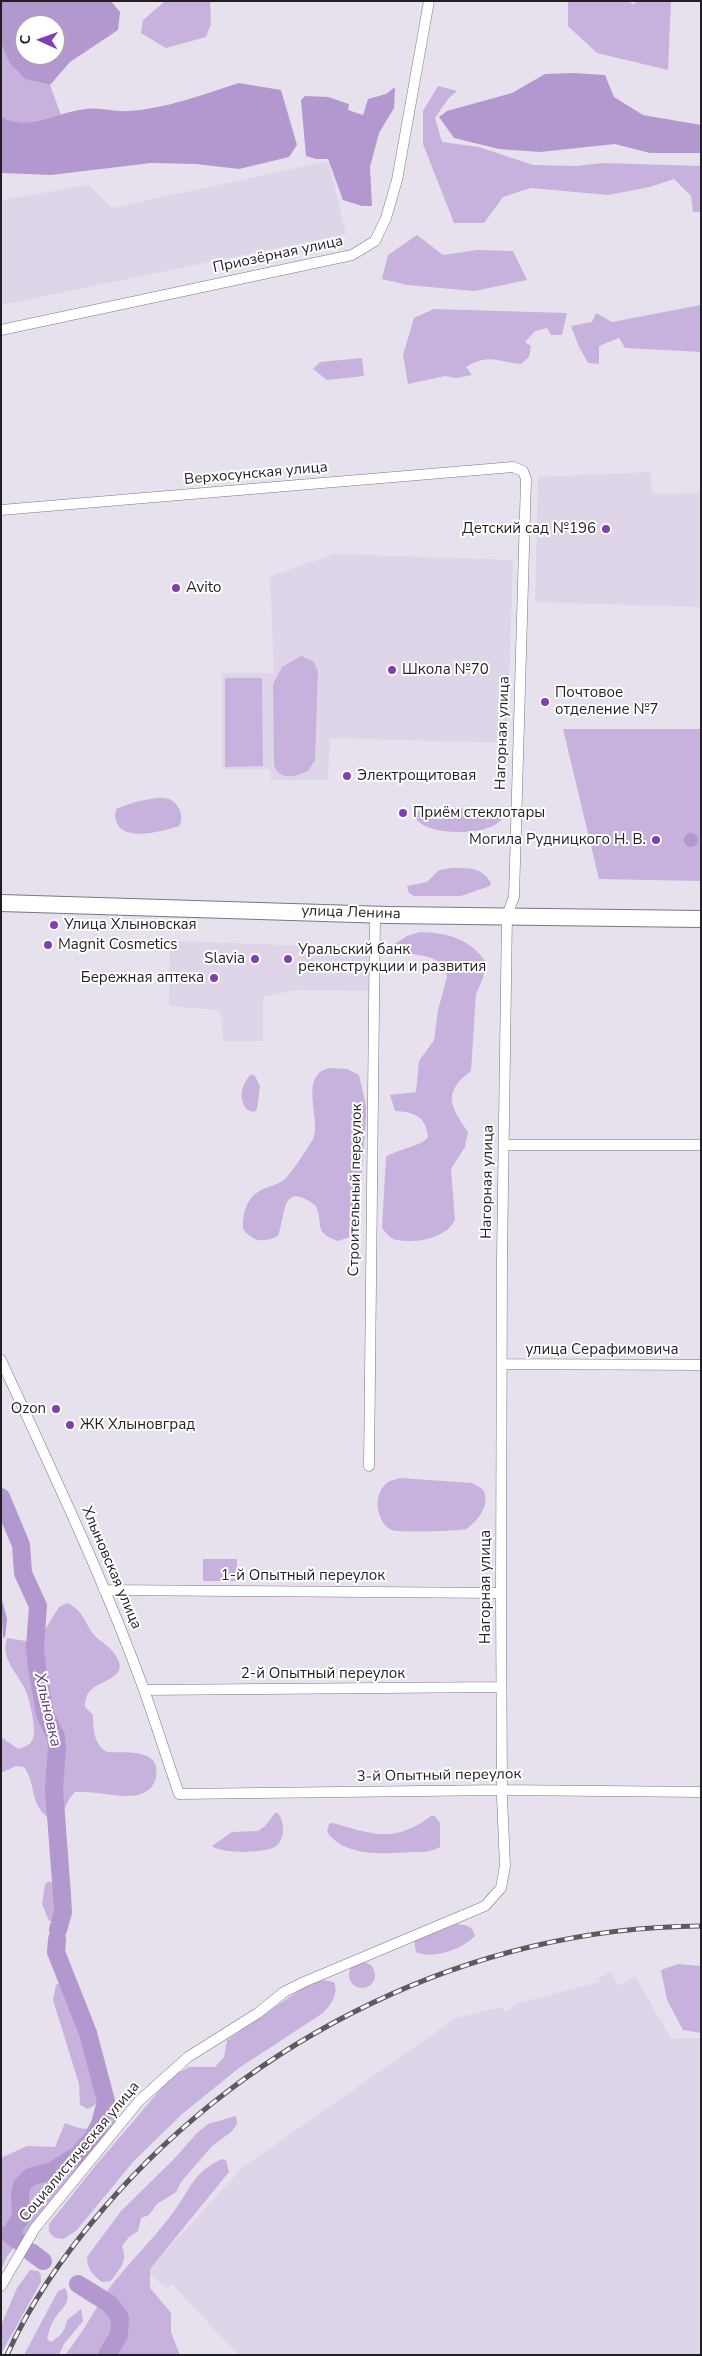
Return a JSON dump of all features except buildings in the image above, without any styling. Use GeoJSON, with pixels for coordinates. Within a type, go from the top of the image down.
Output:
{"type":"FeatureCollection","features":[{"type":"Feature","properties":{"kind":"main road","name":"улица Ленина"},"geometry":{"type":"LineString","coordinates":[[1,903],[375,914],[701,919]]}},
{"type":"Feature","properties":{"kind":"street","name":"Приозёрная улица"},"geometry":{"type":"LineString","coordinates":[[1,330],[352,255],[363,250],[375,240],[382,226],[397,180],[428,1]]}},
{"type":"Feature","properties":{"kind":"street","name":"Верхосунская улица"},"geometry":{"type":"LineString","coordinates":[[1,510],[513,467]]}},
{"type":"Feature","properties":{"kind":"street","name":"Нагорная улица"},"geometry":{"type":"LineString","coordinates":[[490,1902],[501,1888],[504,1877],[501,1592],[507,916],[514,897],[526,479],[522,470],[513,467]]}},
{"type":"Feature","properties":{"kind":"street","name":"Строительный переулок"},"geometry":{"type":"LineString","coordinates":[[369,1466],[375,914]]}},
{"type":"Feature","properties":{"kind":"street"},"geometry":{"type":"LineString","coordinates":[[504,1145],[701,1144]]}},
{"type":"Feature","properties":{"kind":"street","name":"Хлыновская улица"},"geometry":{"type":"LineString","coordinates":[[1,1360],[104,1590],[144,1690],[179,1794]]}},
{"type":"Feature","properties":{"kind":"street","name":"улица Серафимовича"},"geometry":{"type":"LineString","coordinates":[[503,1364],[701,1365]]}},
{"type":"Feature","properties":{"kind":"street","name":"1-й Опытный переулок"},"geometry":{"type":"LineString","coordinates":[[104,1590],[501,1592]]}},
{"type":"Feature","properties":{"kind":"street","name":"2-й Опытный переулок"},"geometry":{"type":"LineString","coordinates":[[144,1690],[501,1687]]}},
{"type":"Feature","properties":{"kind":"street","name":"3-й Опытный переулок"},"geometry":{"type":"LineString","coordinates":[[179,1794],[502,1790],[701,1792]]}},
{"type":"Feature","properties":{"kind":"street","name":"Социалистическая улица"},"geometry":{"type":"LineString","coordinates":[[1,2286],[35,2228],[139,2101],[188,2058],[258,2013],[284,1992],[478,1910],[490,1902]]}},
{"type":"Feature","properties":{"kind":"shaded area"},"geometry":{"type":"Polygon","coordinates":[[[1,1],[111,1],[120,12],[118,30],[70,62],[50,85],[25,79],[10,64],[1,43],[1,1]]]}},
{"type":"Feature","properties":{"kind":"shaded area"},"geometry":{"type":"Polygon","coordinates":[[[165,1],[210,1],[211,24],[206,37],[166,48],[141,33],[143,20],[165,1]]]}},
{"type":"Feature","properties":{"kind":"shaded area"},"geometry":{"type":"Polygon","coordinates":[[[568,1],[627,1],[633,4],[639,1],[671,1],[668,70],[597,53],[568,26],[568,1]]]}},
{"type":"Feature","properties":{"kind":"shaded area"},"geometry":{"type":"Polygon","coordinates":[[[1,43],[10,62],[19,73],[31,80],[50,85],[61,115],[30,122],[15,122],[1,116],[1,43]]]}},
{"type":"Feature","properties":{"kind":"shaded area"},"geometry":{"type":"Polygon","coordinates":[[[545,74],[605,75],[614,97],[643,115],[701,125],[701,153],[650,153],[615,144],[540,152],[499,149],[454,138],[439,117],[447,111],[512,93],[545,74]]]}},
{"type":"Feature","properties":{"kind":"shaded area"},"geometry":{"type":"Polygon","coordinates":[[[239,83],[281,90],[297,145],[289,157],[239,169],[196,164],[151,163],[51,175],[1,173],[1,116],[10,121],[32,122],[86,109],[142,110],[185,100],[239,83]]]}},
{"type":"Feature","properties":{"kind":"shaded area"},"geometry":{"type":"Polygon","coordinates":[[[438,86],[457,91],[448,99],[435,118],[442,142],[479,147],[533,165],[576,166],[602,163],[701,166],[701,212],[693,212],[691,196],[674,179],[650,187],[608,195],[531,188],[503,197],[484,223],[454,223],[423,144],[423,111],[438,86]]]}},
{"type":"Feature","properties":{"kind":"shaded area"},"geometry":{"type":"Polygon","coordinates":[[[395,87],[394,108],[379,133],[370,167],[372,206],[362,206],[343,200],[328,159],[316,159],[306,156],[301,100],[305,96],[328,97],[349,104],[348,110],[363,115],[368,99],[386,94],[395,87]]]}},
{"type":"Feature","properties":{"kind":"shaded area"},"geometry":{"type":"Polygon","coordinates":[[[328,161],[346,234],[1,305],[1,200],[89,185],[112,208],[328,161]]]}},
{"type":"Feature","properties":{"kind":"shaded area"},"geometry":{"type":"Polygon","coordinates":[[[417,235],[443,255],[477,250],[513,251],[527,280],[474,291],[407,285],[382,279],[388,255],[417,235]]]}},
{"type":"Feature","properties":{"kind":"shaded area"},"geometry":{"type":"Polygon","coordinates":[[[701,305],[701,352],[625,348],[619,338],[599,346],[599,364],[588,363],[571,326],[592,322],[596,313],[612,322],[701,305]]]}},
{"type":"Feature","properties":{"kind":"shaded area"},"geometry":{"type":"Polygon","coordinates":[[[434,309],[567,313],[562,335],[551,335],[547,328],[535,331],[525,342],[531,346],[529,357],[521,364],[493,359],[481,360],[466,367],[472,375],[457,378],[445,376],[408,384],[403,355],[414,318],[434,309]]]}},
{"type":"Feature","properties":{"kind":"shaded area"},"geometry":{"type":"Polygon","coordinates":[[[362,358],[364,376],[327,380],[313,369],[320,362],[362,358]]]}},
{"type":"Feature","properties":{"kind":"shaded area"},"geometry":{"type":"Polygon","coordinates":[[[650,472],[652,494],[701,493],[701,607],[535,602],[538,477],[650,472]]]}},
{"type":"Feature","properties":{"kind":"shaded area","name":"Школа №70"},"geometry":{"type":"Polygon","coordinates":[[[335,554],[513,560],[507,743],[330,738],[328,780],[271,780],[270,769],[222,769],[222,673],[274,673],[270,576],[335,554]]]}},
{"type":"Feature","properties":{"kind":"shaded area"},"geometry":{"type":"Polygon","coordinates":[[[301,656],[313,661],[318,671],[315,760],[308,771],[298,775],[284,776],[276,770],[274,765],[273,684],[282,667],[301,656]]]}},
{"type":"Feature","properties":{"kind":"shaded area"},"geometry":{"type":"Polygon","coordinates":[[[225,678],[262,678],[263,766],[225,767],[225,678]]]}},
{"type":"Feature","properties":{"kind":"shaded area"},"geometry":{"type":"Polygon","coordinates":[[[563,729],[701,729],[701,881],[599,879],[563,729]]]}},
{"type":"Feature","properties":{"kind":"shaded area"},"geometry":{"type":"Polygon","coordinates":[[[156,798],[169,799],[176,804],[181,815],[179,826],[159,832],[143,834],[129,832],[120,828],[115,817],[116,809],[135,802],[156,798]]]}},
{"type":"Feature","properties":{"kind":"shaded area"},"geometry":{"type":"Polygon","coordinates":[[[425,807],[490,810],[503,817],[497,824],[487,828],[474,831],[444,831],[421,824],[415,817],[416,813],[425,807]]]}},
{"type":"Feature","properties":{"kind":"shaded area"},"geometry":{"type":"Polygon","coordinates":[[[688,833],[694,833],[698,840],[694,847],[688,847],[684,843],[684,837],[688,833]]]}},
{"type":"Feature","properties":{"kind":"shaded area"},"geometry":{"type":"Polygon","coordinates":[[[452,868],[479,871],[491,883],[490,886],[461,896],[414,896],[409,893],[407,886],[427,882],[439,870],[452,868]]]}},
{"type":"Feature","properties":{"kind":"shaded area"},"geometry":{"type":"Polygon","coordinates":[[[420,932],[457,938],[472,947],[486,962],[483,978],[476,994],[471,1071],[456,1086],[452,1100],[457,1115],[468,1132],[465,1147],[451,1169],[455,1220],[451,1226],[438,1235],[421,1240],[404,1241],[388,1236],[382,1228],[386,1157],[421,1143],[428,1137],[425,1124],[418,1116],[395,1111],[390,1095],[416,1092],[419,1061],[434,1040],[438,1010],[447,977],[444,968],[439,962],[425,956],[393,949],[393,945],[407,936],[420,932]]]}},
{"type":"Feature","properties":{"kind":"shaded area"},"geometry":{"type":"Polygon","coordinates":[[[170,941],[371,948],[370,991],[296,990],[263,997],[263,1041],[223,1041],[222,1017],[218,1010],[169,1006],[170,941]]]}},
{"type":"Feature","properties":{"kind":"shaded area"},"geometry":{"type":"Polygon","coordinates":[[[330,1068],[347,1069],[359,1075],[366,1106],[358,1223],[353,1236],[338,1241],[325,1235],[322,1232],[316,1206],[296,1196],[287,1203],[278,1236],[268,1240],[255,1239],[243,1229],[244,1213],[248,1203],[254,1195],[264,1188],[285,1179],[312,1141],[315,1133],[313,1089],[315,1080],[320,1072],[330,1068]]]}},
{"type":"Feature","properties":{"kind":"shaded area"},"geometry":{"type":"Polygon","coordinates":[[[251,1074],[255,1076],[260,1086],[257,1109],[254,1112],[247,1110],[242,1101],[243,1087],[251,1074]]]}},
{"type":"Feature","properties":{"kind":"shaded area"},"geometry":{"type":"Polygon","coordinates":[[[400,1478],[472,1483],[483,1490],[485,1495],[486,1501],[482,1513],[466,1529],[392,1530],[383,1523],[380,1517],[378,1498],[385,1485],[390,1481],[400,1478]]]}},
{"type":"Feature","properties":{"kind":"shaded area"},"geometry":{"type":"Polygon","coordinates":[[[203,1559],[237,1559],[237,1581],[203,1581],[203,1559]]]}},
{"type":"Feature","properties":{"kind":"shaded area"},"geometry":{"type":"Polygon","coordinates":[[[1,1596],[7,1619],[5,1637],[3,1638],[1,1596]]]}},
{"type":"Feature","properties":{"kind":"shaded area"},"geometry":{"type":"Polygon","coordinates":[[[67,1603],[77,1610],[96,1637],[111,1650],[118,1660],[120,1667],[114,1676],[96,1686],[86,1698],[85,1707],[93,1715],[94,1731],[99,1745],[107,1752],[132,1753],[148,1757],[153,1761],[156,1768],[156,1777],[149,1790],[134,1796],[75,1792],[69,1799],[61,1817],[50,1819],[38,1807],[24,1767],[16,1766],[1,1773],[1,1737],[18,1749],[29,1744],[34,1734],[27,1693],[10,1665],[5,1645],[7,1638],[26,1641],[39,1639],[59,1607],[67,1603]]]}},
{"type":"Feature","properties":{"kind":"shaded area"},"geometry":{"type":"Polygon","coordinates":[[[275,1813],[278,1813],[282,1821],[283,1832],[280,1841],[273,1848],[242,1852],[217,1849],[212,1846],[232,1832],[258,1831],[265,1826],[275,1813]]]}},
{"type":"Feature","properties":{"kind":"shaded area"},"geometry":{"type":"Polygon","coordinates":[[[431,1816],[435,1816],[440,1823],[440,1847],[429,1851],[377,1853],[354,1850],[335,1840],[327,1832],[329,1824],[333,1823],[373,1833],[395,1833],[418,1825],[431,1816]]]}},
{"type":"Feature","properties":{"kind":"shaded area"},"geometry":{"type":"Polygon","coordinates":[[[50,1881],[53,1884],[58,1903],[56,1917],[53,1921],[49,1921],[42,1904],[45,1884],[50,1881]]]}},
{"type":"Feature","properties":{"kind":"shaded area"},"geometry":{"type":"Polygon","coordinates":[[[457,1924],[471,1928],[475,1936],[463,1945],[447,1952],[430,1955],[416,1952],[414,1940],[457,1924]]]}},
{"type":"Feature","properties":{"kind":"shaded area"},"geometry":{"type":"Polygon","coordinates":[[[362,1962],[371,1966],[375,1975],[371,1984],[362,1988],[353,1984],[349,1975],[353,1966],[362,1962]]]}},
{"type":"Feature","properties":{"kind":"shaded area"},"geometry":{"type":"Polygon","coordinates":[[[678,1964],[701,1966],[701,2033],[683,2030],[667,2000],[661,1970],[678,1964]]]}},
{"type":"Feature","properties":{"kind":"shaded area"},"geometry":{"type":"Polygon","coordinates":[[[611,1972],[618,1986],[635,1976],[671,2039],[701,2038],[701,2355],[238,2355],[172,2284],[167,2289],[147,2271],[243,2167],[456,2018],[501,2007],[505,2012],[518,2003],[600,1982],[599,1978],[611,1972]]]}},
{"type":"Feature","properties":{"kind":"shaded area"},"geometry":{"type":"Polygon","coordinates":[[[65,1979],[71,1980],[77,1986],[106,2075],[105,2086],[100,2099],[88,2109],[80,2105],[79,2084],[53,2000],[56,1985],[65,1979]]]}},
{"type":"Feature","properties":{"kind":"shaded area"},"geometry":{"type":"Polygon","coordinates":[[[323,1980],[334,1982],[336,1991],[331,2003],[323,2013],[239,2068],[181,2115],[133,2162],[76,2231],[63,2239],[57,2238],[50,2233],[49,2224],[96,2165],[171,2077],[189,2067],[215,2067],[224,2057],[227,2040],[307,1985],[323,1980]]]}},
{"type":"Feature","properties":{"kind":"shaded area"},"geometry":{"type":"Polygon","coordinates":[[[115,2102],[120,2102],[122,2106],[117,2121],[7,2256],[1,2271],[1,2158],[27,2146],[55,2147],[65,2123],[83,2129],[96,2126],[115,2102]]]}},
{"type":"Feature","properties":{"kind":"shaded area"},"geometry":{"type":"Polygon","coordinates":[[[236,2116],[237,2124],[231,2132],[212,2146],[181,2182],[176,2192],[157,2204],[149,2215],[141,2218],[138,2231],[129,2237],[122,2246],[124,2261],[120,2268],[111,2281],[102,2282],[89,2268],[87,2257],[121,2211],[174,2159],[197,2133],[208,2124],[236,2116]]]}},
{"type":"Feature","properties":{"kind":"shaded area"},"geometry":{"type":"Polygon","coordinates":[[[222,2159],[226,2160],[229,2172],[150,2269],[150,2288],[171,2313],[171,2332],[180,2355],[65,2355],[105,2294],[164,2224],[192,2183],[204,2170],[222,2159]]]}},
{"type":"Feature","properties":{"kind":"shaded area"},"geometry":{"type":"Polygon","coordinates":[[[30,2270],[38,2271],[41,2275],[41,2282],[1,2354],[1,2325],[17,2288],[30,2270]]]}},
{"type":"Feature","properties":{"kind":"shaded area"},"geometry":{"type":"Polygon","coordinates":[[[65,2288],[68,2298],[67,2302],[53,2322],[47,2339],[51,2342],[57,2338],[64,2330],[67,2320],[81,2309],[83,2321],[64,2344],[59,2355],[24,2355],[58,2291],[65,2288]]]}},
{"type":"Feature","properties":{"kind":"waterway","name":"Хлыновка"},"geometry":{"type":"LineString","coordinates":[[1,1497],[21,1545],[23,1573],[38,1606],[35,1647],[37,1667],[45,1714],[56,1737],[54,1789],[63,1912],[58,1930]]}},
{"type":"Feature","properties":{"kind":"waterway","name":"Хлыновка"},"geometry":{"type":"LineString","coordinates":[[20,2242],[10,2235],[21,2217],[20,2195],[22,2185],[30,2177],[52,2171],[78,2155],[92,2139],[100,2124],[106,2101],[88,2033],[56,1952],[57,1939]]}},
{"type":"Feature","properties":{"kind":"waterway"},"geometry":{"type":"LineString","coordinates":[[1,2227],[10,2235]]}},
{"type":"Feature","properties":{"kind":"waterway","name":"Хлыновка"},"geometry":{"type":"LineString","coordinates":[[31,2252],[43,2261]]}},
{"type":"Feature","properties":{"kind":"waterway","name":"Хлыновка"},"geometry":{"type":"LineString","coordinates":[[78,2284],[110,2304],[120,2318],[119,2335],[107,2355]]}},
{"type":"Feature","properties":{"kind":"railway"},"geometry":{"type":"LineString","coordinates":[[7,2355],[38,2296],[76,2242],[104,2208],[163,2147],[227,2092],[298,2043],[372,2003],[451,1970],[533,1946],[616,1931],[701,1926]]}},
{"type":"Feature","properties":{"kind":"place","name":"Детский сад №196"},"geometry":{"type":"Point","coordinates":[606,529]}},
{"type":"Feature","properties":{"kind":"place","name":"Avito"},"geometry":{"type":"Point","coordinates":[176,588]}},
{"type":"Feature","properties":{"kind":"place","name":"Школа №70"},"geometry":{"type":"Point","coordinates":[392,670]}},
{"type":"Feature","properties":{"kind":"place","name":"Почтовое отделение №7"},"geometry":{"type":"Point","coordinates":[545,702]}},
{"type":"Feature","properties":{"kind":"place","name":"Электрощитовая"},"geometry":{"type":"Point","coordinates":[347,776]}},
{"type":"Feature","properties":{"kind":"place","name":"Приём стеклотары"},"geometry":{"type":"Point","coordinates":[403,813]}},
{"type":"Feature","properties":{"kind":"place","name":"Могила Рудницкого Н. В."},"geometry":{"type":"Point","coordinates":[656,840]}},
{"type":"Feature","properties":{"kind":"place","name":"Улица Хлыновская"},"geometry":{"type":"Point","coordinates":[54,925]}},
{"type":"Feature","properties":{"kind":"place","name":"Magnit Cosmetics"},"geometry":{"type":"Point","coordinates":[48,945]}},
{"type":"Feature","properties":{"kind":"place","name":"Slavia"},"geometry":{"type":"Point","coordinates":[255,959]}},
{"type":"Feature","properties":{"kind":"place","name":"Уральский банк реконструкции и развития"},"geometry":{"type":"Point","coordinates":[288,959]}},
{"type":"Feature","properties":{"kind":"place","name":"Бережная аптека"},"geometry":{"type":"Point","coordinates":[214,978]}},
{"type":"Feature","properties":{"kind":"place","name":"Ozon"},"geometry":{"type":"Point","coordinates":[56,1409]}},
{"type":"Feature","properties":{"kind":"place","name":"ЖК Хлыновград"},"geometry":{"type":"Point","coordinates":[70,1425]}}]}
